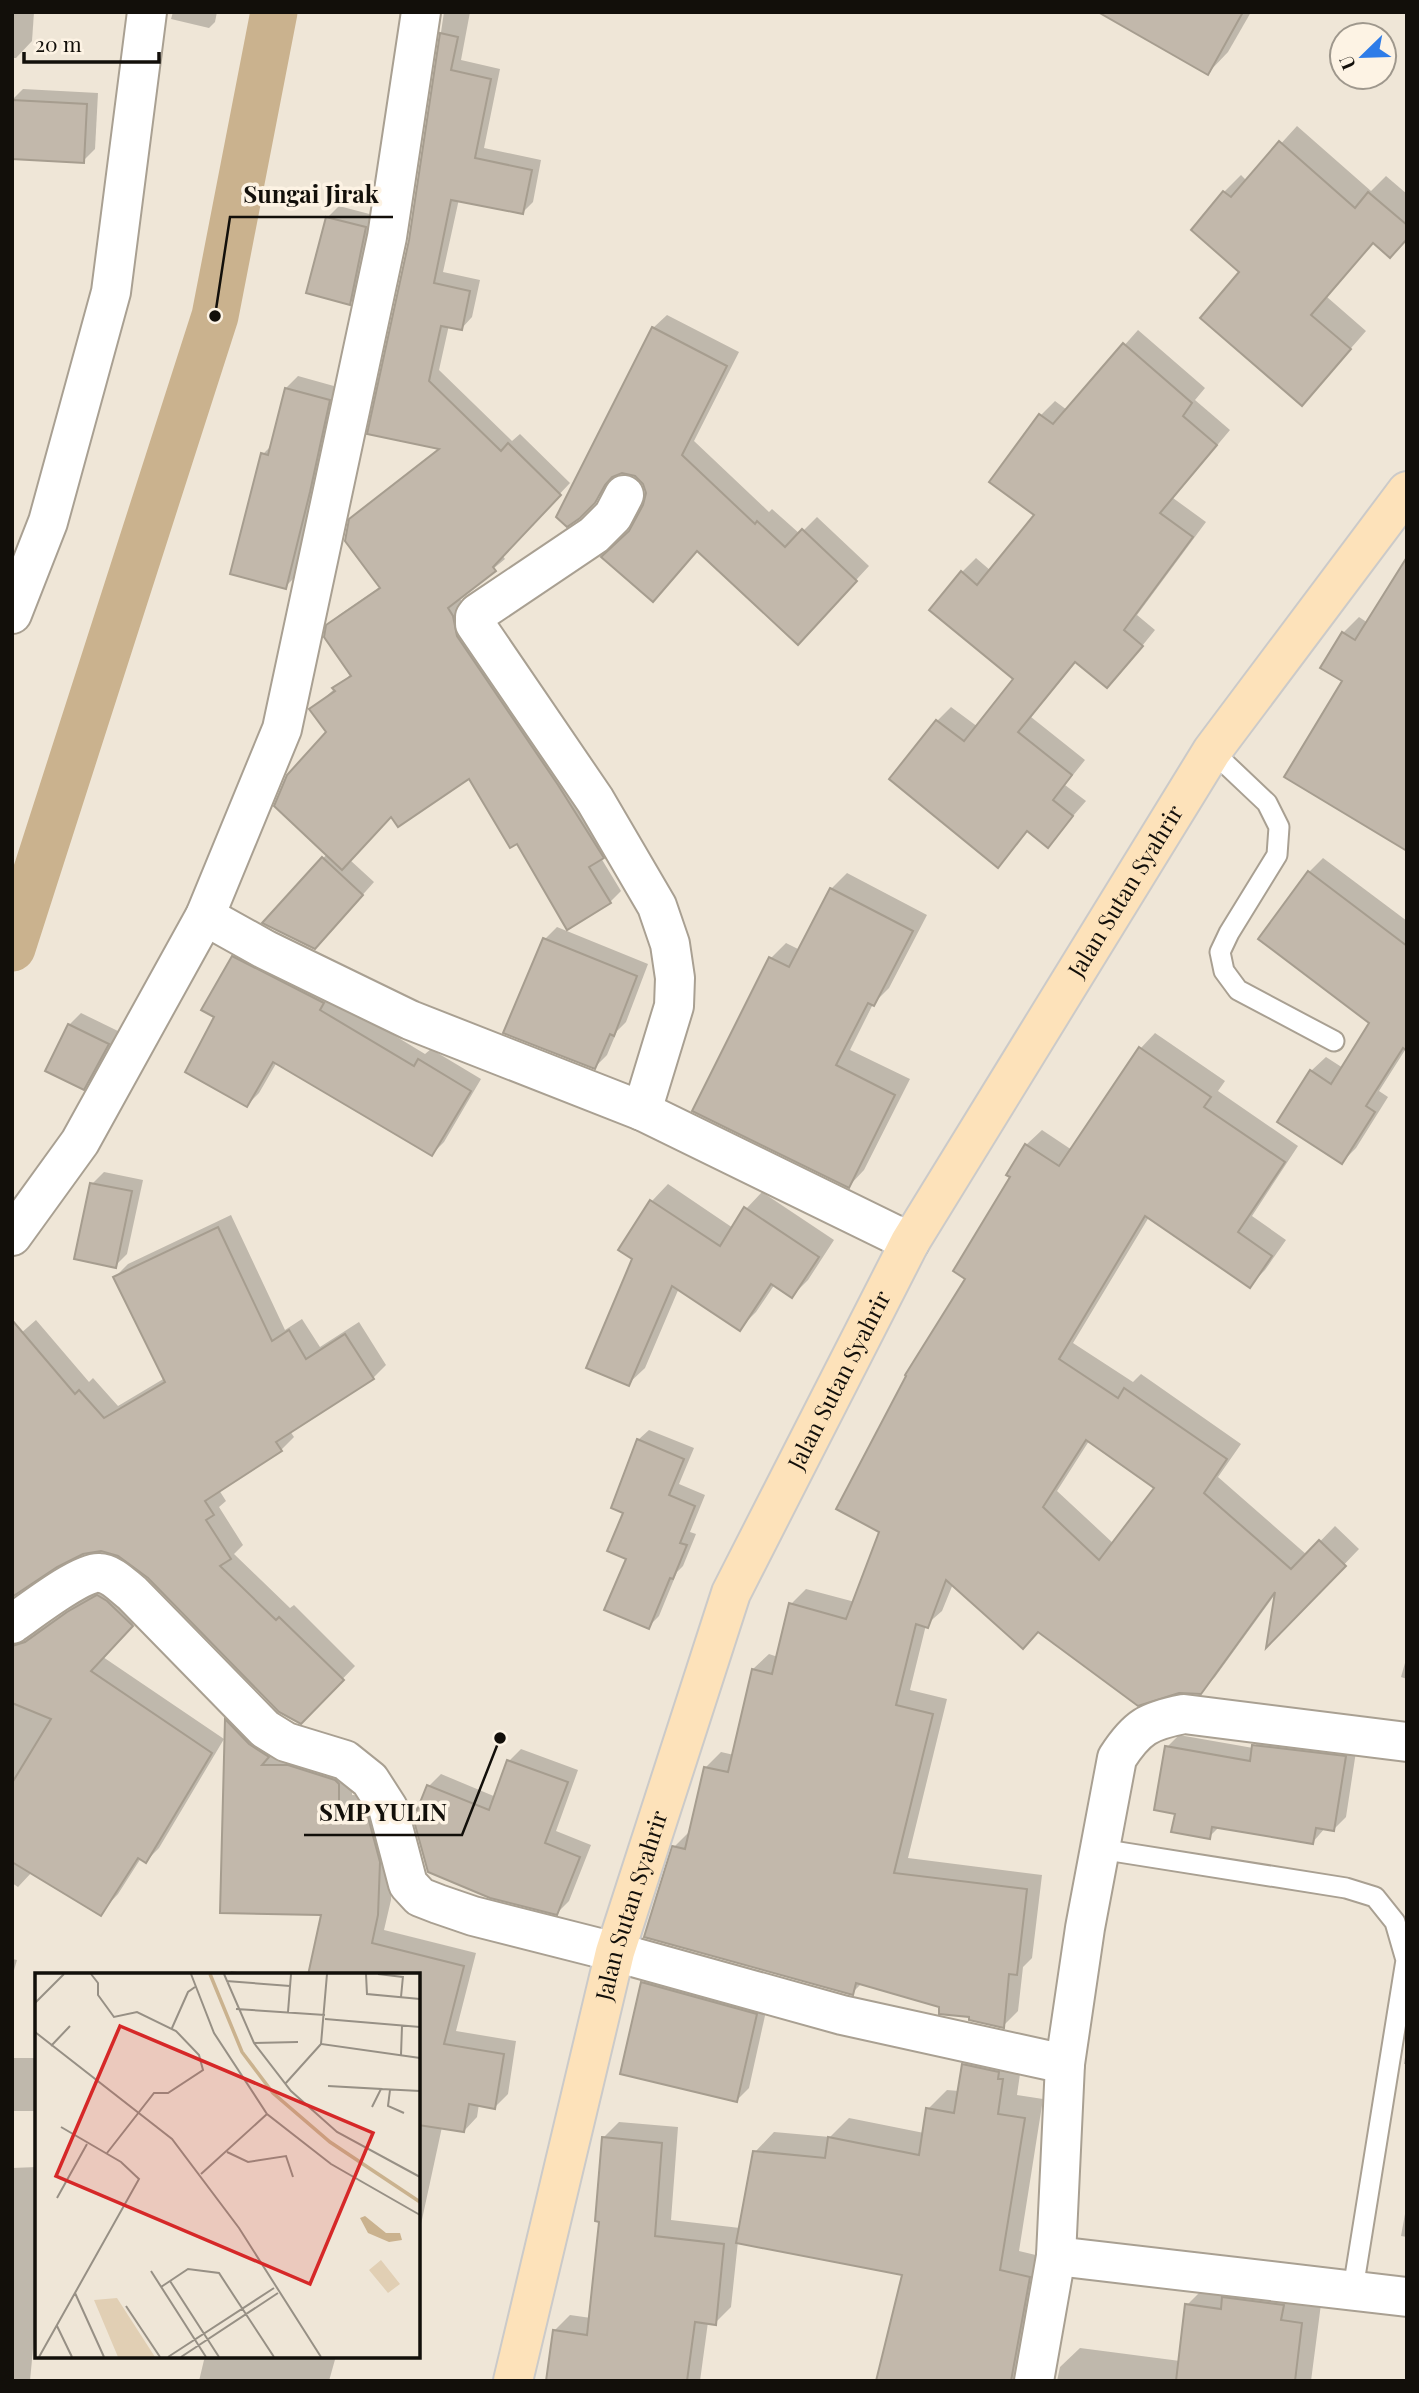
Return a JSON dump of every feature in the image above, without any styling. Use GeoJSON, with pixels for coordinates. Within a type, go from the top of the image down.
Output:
{"type":"FeatureCollection","features":[{"type":"Feature","properties":{"kind":"main road","name":"Jalan Sutan Syahrir"},"geometry":{"type":"LineString","coordinates":[[513,2381],[615,1952],[731,1593],[909,1242],[1212,751],[1407,491]]}},
{"type":"Feature","properties":{"kind":"street"},"geometry":{"type":"LineString","coordinates":[[12,614],[48,522],[111,292],[147,12]]}},
{"type":"Feature","properties":{"kind":"street"},"geometry":{"type":"LineString","coordinates":[[12,1237],[80,1142],[205,916],[282,729],[387,237],[421,12]]}},
{"type":"Feature","properties":{"kind":"street"},"geometry":{"type":"LineString","coordinates":[[624,495],[612,516],[594,535],[478,613],[475,624],[595,800],[657,906],[670,944],[675,978],[674,1006],[642,1111]]}},
{"type":"Feature","properties":{"kind":"street"},"geometry":{"type":"LineString","coordinates":[[205,916],[266,950],[410,1020],[642,1111],[909,1242]]}},
{"type":"Feature","properties":{"kind":"street"},"geometry":{"type":"LineString","coordinates":[[12,1624],[69,1585],[94,1573],[107,1575],[132,1593],[265,1729],[286,1742],[345,1760],[370,1780],[388,1808],[408,1884],[421,1897],[473,1916],[842,2015],[1065,2064]]}},
{"type":"Feature","properties":{"kind":"street"},"geometry":{"type":"LineString","coordinates":[[1034,2381],[1056,2256],[1065,2064],[1085,1928],[1117,1758],[1132,1736],[1158,1719],[1184,1714],[1407,1742]]}},
{"type":"Feature","properties":{"kind":"street"},"geometry":{"type":"LineString","coordinates":[[1056,2256],[1407,2297]]}},
{"type":"Feature","properties":{"kind":"lane"},"geometry":{"type":"LineString","coordinates":[[1212,751],[1267,803],[1279,827],[1277,855],[1220,952],[1223,971],[1238,990],[1334,1041]]}},
{"type":"Feature","properties":{"kind":"lane"},"geometry":{"type":"LineString","coordinates":[[1100,1849],[1346,1888],[1375,1897],[1395,1922],[1406,1960],[1353,2289]]}},
{"type":"Feature","properties":{"kind":"building"},"geometry":{"type":"Polygon","coordinates":[[[1098,12],[1243,12],[1208,75],[1098,12]]]}},
{"type":"Feature","properties":{"kind":"building"},"geometry":{"type":"Polygon","coordinates":[[[440,33],[458,37],[451,70],[491,79],[475,158],[532,170],[523,214],[451,200],[434,283],[470,291],[462,330],[441,326],[429,381],[501,451],[508,443],[561,495],[493,567],[496,571],[448,608],[453,616],[457,636],[604,858],[589,867],[611,903],[567,930],[517,844],[510,848],[469,779],[398,827],[391,817],[342,870],[274,806],[287,775],[326,732],[309,709],[335,691],[332,688],[351,676],[324,637],[326,625],[380,588],[345,541],[349,519],[439,449],[367,434],[409,240],[440,33]]]}},
{"type":"Feature","properties":{"kind":"building"},"geometry":{"type":"Polygon","coordinates":[[[12,100],[87,104],[84,163],[12,159],[12,100]]]}},
{"type":"Feature","properties":{"kind":"building"},"geometry":{"type":"Polygon","coordinates":[[[1279,141],[1355,208],[1368,192],[1407,225],[1407,239],[1390,258],[1373,243],[1311,315],[1351,349],[1302,406],[1200,318],[1239,272],[1191,230],[1223,191],[1231,197],[1279,141]]]}},
{"type":"Feature","properties":{"kind":"building"},"geometry":{"type":"Polygon","coordinates":[[[326,217],[366,227],[350,305],[306,293],[326,217]]]}},
{"type":"Feature","properties":{"kind":"building"},"geometry":{"type":"Polygon","coordinates":[[[652,327],[727,366],[682,455],[755,524],[757,521],[785,547],[802,529],[857,581],[798,645],[697,551],[653,602],[601,557],[629,531],[643,505],[646,493],[643,484],[635,476],[622,473],[612,477],[595,503],[567,527],[556,517],[652,327]]]}},
{"type":"Feature","properties":{"kind":"building"},"geometry":{"type":"Polygon","coordinates":[[[1123,343],[1192,403],[1183,416],[1217,445],[1160,513],[1193,537],[1124,630],[1143,646],[1107,688],[1075,662],[1018,732],[1072,775],[1053,800],[1073,816],[1048,848],[1027,831],[998,868],[889,779],[936,720],[964,741],[1013,679],[929,610],[961,571],[977,585],[1034,515],[989,482],[1039,414],[1053,424],[1123,343]]]}},
{"type":"Feature","properties":{"kind":"building"},"geometry":{"type":"Polygon","coordinates":[[[285,388],[330,400],[286,589],[230,574],[261,453],[268,455],[285,388]]]}},
{"type":"Feature","properties":{"kind":"building"},"geometry":{"type":"Polygon","coordinates":[[[1407,557],[1407,851],[1284,777],[1342,681],[1320,668],[1342,632],[1355,640],[1407,557]]]}},
{"type":"Feature","properties":{"kind":"building"},"geometry":{"type":"Polygon","coordinates":[[[322,857],[363,895],[315,949],[262,923],[322,857]]]}},
{"type":"Feature","properties":{"kind":"building"},"geometry":{"type":"Polygon","coordinates":[[[1308,871],[1407,946],[1407,1051],[1403,1048],[1366,1106],[1375,1112],[1342,1164],[1277,1122],[1310,1070],[1331,1084],[1369,1023],[1258,939],[1308,871]]]}},
{"type":"Feature","properties":{"kind":"building"},"geometry":{"type":"Polygon","coordinates":[[[830,888],[913,931],[874,1006],[868,1003],[836,1065],[895,1095],[849,1188],[692,1111],[769,957],[789,967],[830,888]]]}},
{"type":"Feature","properties":{"kind":"building"},"geometry":{"type":"Polygon","coordinates":[[[543,938],[637,976],[614,1036],[610,1034],[595,1069],[503,1033],[543,938]]]}},
{"type":"Feature","properties":{"kind":"building"},"geometry":{"type":"Polygon","coordinates":[[[232,956],[324,1003],[320,1010],[414,1066],[418,1059],[471,1091],[432,1156],[273,1062],[247,1107],[185,1072],[214,1017],[201,1010],[232,956]]]}},
{"type":"Feature","properties":{"kind":"building"},"geometry":{"type":"Polygon","coordinates":[[[68,1024],[109,1044],[84,1090],[45,1071],[68,1024]]]}},
{"type":"Feature","properties":{"kind":"building"},"geometry":{"type":"Polygon","coordinates":[[[1139,1047],[1211,1097],[1204,1107],[1285,1162],[1238,1232],[1272,1256],[1250,1288],[1145,1216],[1059,1359],[1118,1398],[1124,1388],[1227,1459],[1204,1493],[1291,1569],[1319,1540],[1346,1566],[1266,1648],[1275,1592],[1201,1694],[1179,1693],[1138,1706],[1038,1632],[1023,1649],[946,1580],[928,1628],[916,1624],[896,1705],[933,1714],[894,1873],[1027,1889],[1017,1975],[1009,1974],[1004,2028],[969,2020],[969,2017],[939,2014],[939,2007],[856,1983],[853,1995],[644,1937],[672,1846],[685,1849],[704,1767],[728,1772],[752,1669],[772,1674],[789,1603],[846,1619],[879,1532],[836,1509],[905,1375],[965,1279],[953,1271],[1010,1177],[1006,1175],[1025,1144],[1059,1166],[1139,1047]],[[1086,1440],[1043,1507],[1099,1560],[1154,1488],[1086,1440]]]}},
{"type":"Feature","properties":{"kind":"building"},"geometry":{"type":"Polygon","coordinates":[[[90,1183],[132,1191],[116,1268],[74,1259],[90,1183]]]}},
{"type":"Feature","properties":{"kind":"building"},"geometry":{"type":"Polygon","coordinates":[[[650,1200],[720,1246],[744,1207],[819,1257],[792,1298],[771,1284],[740,1331],[672,1286],[629,1386],[586,1368],[632,1259],[618,1250],[650,1200]]]}},
{"type":"Feature","properties":{"kind":"building"},"geometry":{"type":"Polygon","coordinates":[[[218,1227],[272,1341],[289,1330],[306,1359],[345,1334],[374,1379],[276,1442],[282,1451],[205,1501],[214,1515],[206,1520],[231,1559],[220,1566],[276,1620],[279,1617],[344,1680],[301,1724],[279,1712],[148,1578],[118,1556],[101,1551],[83,1554],[57,1567],[12,1597],[12,1320],[75,1394],[79,1390],[104,1418],[165,1382],[113,1277],[218,1227]]]}},
{"type":"Feature","properties":{"kind":"building"},"geometry":{"type":"Polygon","coordinates":[[[637,1439],[684,1459],[669,1495],[695,1506],[680,1543],[687,1545],[649,1629],[604,1610],[626,1559],[607,1551],[623,1513],[611,1508],[637,1439]]]}},
{"type":"Feature","properties":{"kind":"building"},"geometry":{"type":"Polygon","coordinates":[[[97,1595],[133,1626],[91,1671],[212,1753],[146,1863],[138,1858],[101,1916],[12,1862],[12,1783],[51,1719],[12,1703],[12,1646],[25,1642],[67,1612],[97,1595]]]}},
{"type":"Feature","properties":{"kind":"building"},"geometry":{"type":"Polygon","coordinates":[[[225,1719],[249,1744],[269,1757],[262,1765],[288,1765],[335,1780],[339,1784],[339,1808],[362,1809],[368,1817],[380,1862],[378,1915],[372,1943],[464,1966],[444,2044],[504,2054],[495,2109],[469,2104],[464,2132],[420,2125],[420,1973],[308,1973],[321,1915],[220,1913],[225,1719]]]}},
{"type":"Feature","properties":{"kind":"building"},"geometry":{"type":"Polygon","coordinates":[[[1252,1745],[1346,1756],[1334,1831],[1316,1828],[1313,1844],[1212,1827],[1210,1839],[1171,1832],[1175,1814],[1154,1810],[1165,1746],[1250,1761],[1252,1745]]]}},
{"type":"Feature","properties":{"kind":"building"},"geometry":{"type":"Polygon","coordinates":[[[507,1760],[568,1782],[545,1843],[580,1857],[557,1915],[490,1898],[428,1872],[411,1810],[417,1810],[427,1785],[489,1810],[507,1760]]]}},
{"type":"Feature","properties":{"kind":"building"},"geometry":{"type":"Polygon","coordinates":[[[641,1982],[757,2014],[737,2102],[620,2074],[641,1982]]]}},
{"type":"Feature","properties":{"kind":"building"},"geometry":{"type":"Polygon","coordinates":[[[962,2064],[999,2072],[998,2079],[1003,2079],[998,2114],[1025,2118],[1000,2270],[1030,2277],[1011,2381],[876,2381],[902,2275],[736,2243],[753,2151],[825,2158],[828,2137],[919,2155],[926,2108],[954,2113],[962,2064]]]}},
{"type":"Feature","properties":{"kind":"building"},"geometry":{"type":"Polygon","coordinates":[[[602,2137],[662,2143],[655,2236],[724,2244],[716,2325],[695,2322],[687,2381],[546,2381],[553,2330],[587,2335],[599,2222],[595,2221],[602,2137]]]}},
{"type":"Feature","properties":{"kind":"building"},"geometry":{"type":"Polygon","coordinates":[[[1222,2297],[1284,2305],[1281,2320],[1302,2323],[1295,2381],[1176,2381],[1185,2304],[1221,2309],[1222,2297]]]}},
{"type":"Feature","properties":{"kind":"waterway"},"geometry":{"type":"LineString","coordinates":[[12,948],[215,316],[274,12]]}},
{"type":"Feature","properties":{"kind":"place","name":"Sungai Jirak"},"geometry":{"type":"Point","coordinates":[215,316]}},
{"type":"Feature","properties":{"kind":"place","name":"SMP YULIN"},"geometry":{"type":"Point","coordinates":[500,1738]}}]}
